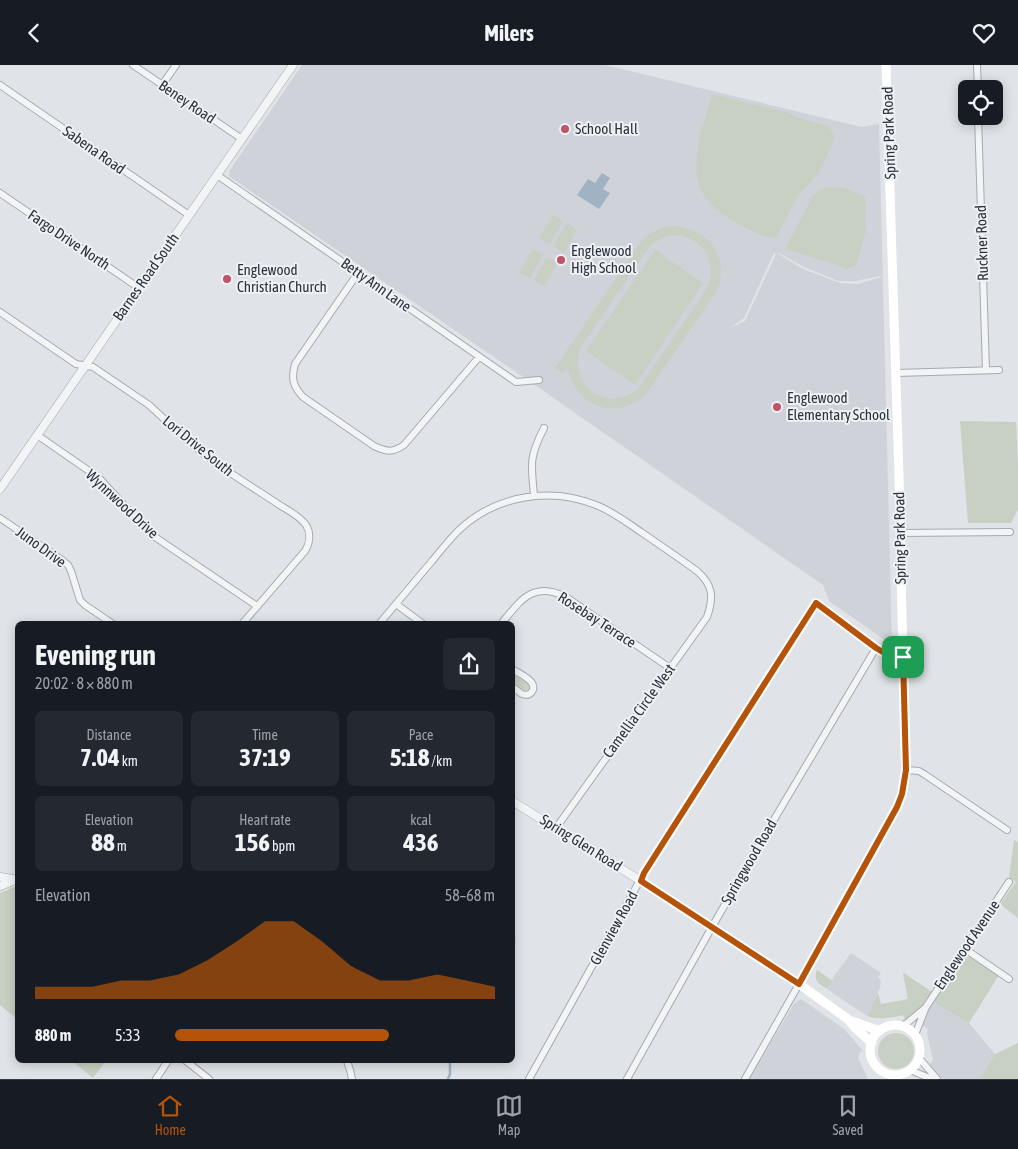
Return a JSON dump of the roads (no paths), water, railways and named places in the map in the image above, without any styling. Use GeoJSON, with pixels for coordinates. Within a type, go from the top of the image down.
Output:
{"type":"FeatureCollection","features":[{"type":"Feature","properties":{"kind":"main road","name":"Spring Park Road"},"geometry":{"type":"LineString","coordinates":[[799,984],[897,807],[902,794],[906,770],[900,477],[886,65]]}},
{"type":"Feature","properties":{"kind":"main road","name":"Spring Glen Road"},"geometry":{"type":"LineString","coordinates":[[799,984],[849,1019],[880,1031]]}},
{"type":"Feature","properties":{"kind":"main road","name":"Spring Glen Road"},"geometry":{"type":"LineString","coordinates":[[849,1019],[855,1028],[872,1043]]}},
{"type":"Feature","properties":{"kind":"main road"},"geometry":{"type":"LineString","coordinates":[[900,1026],[908,1029],[919,1043],[919,1058],[916,1065],[906,1073],[897,1077],[889,1074],[882,1075],[872,1058],[872,1043],[880,1031],[887,1027],[900,1026]]}},
{"type":"Feature","properties":{"kind":"street","name":"Beney Road"},"geometry":{"type":"LineString","coordinates":[[133,65],[242,139]]}},
{"type":"Feature","properties":{"kind":"street"},"geometry":{"type":"LineString","coordinates":[[162,85],[176,65]]}},
{"type":"Feature","properties":{"kind":"street","name":"Barnes Road South"},"geometry":{"type":"LineString","coordinates":[[0,489],[293,65]]}},
{"type":"Feature","properties":{"kind":"street"},"geometry":{"type":"LineString","coordinates":[[977,65],[978,80]]}},
{"type":"Feature","properties":{"kind":"street","name":"Sabena Road"},"geometry":{"type":"LineString","coordinates":[[0,85],[189,215]]}},
{"type":"Feature","properties":{"kind":"street","name":"Ruckner Road"},"geometry":{"type":"LineString","coordinates":[[978,125],[986,370]]}},
{"type":"Feature","properties":{"kind":"street","name":"Betty Ann Lane"},"geometry":{"type":"LineString","coordinates":[[216,175],[516,382],[538,380]]}},
{"type":"Feature","properties":{"kind":"street","name":"Fargo Drive North"},"geometry":{"type":"LineString","coordinates":[[0,193],[139,288]]}},
{"type":"Feature","properties":{"kind":"street"},"geometry":{"type":"LineString","coordinates":[[358,273],[295,365],[292,374],[293,382],[303,397],[374,447],[390,451],[397,450],[404,445],[479,357]]}},
{"type":"Feature","properties":{"kind":"street","name":"Lori Drive South"},"geometry":{"type":"LineString","coordinates":[[1,316],[76,364],[93,367],[149,405],[212,461],[306,525],[310,538],[305,551],[257,606]]}},
{"type":"Feature","properties":{"kind":"street"},"geometry":{"type":"LineString","coordinates":[[896,373],[1000,370]]}},
{"type":"Feature","properties":{"kind":"street"},"geometry":{"type":"LineString","coordinates":[[382,621],[457,531],[494,506],[513,499],[534,495],[531,464],[533,453],[544,428]]}},
{"type":"Feature","properties":{"kind":"street","name":"Wynnwood Drive"},"geometry":{"type":"LineString","coordinates":[[37,435],[100,479],[152,535],[257,606]]}},
{"type":"Feature","properties":{"kind":"street","name":"Camellia Circle West"},"geometry":{"type":"LineString","coordinates":[[534,495],[562,496],[580,500],[596,505],[616,515],[697,571],[704,577],[711,590],[711,605],[707,617],[556,828]]}},
{"type":"Feature","properties":{"kind":"street","name":"Juno Drive"},"geometry":{"type":"LineString","coordinates":[[0,518],[68,565],[80,600],[109,621]]}},
{"type":"Feature","properties":{"kind":"street"},"geometry":{"type":"LineString","coordinates":[[900,533],[1010,532]]}},
{"type":"Feature","properties":{"kind":"street","name":"Rosebay Terrace"},"geometry":{"type":"LineString","coordinates":[[503,621],[527,595],[540,591],[559,593],[670,668]]}},
{"type":"Feature","properties":{"kind":"street","name":"Glenview Road"},"geometry":{"type":"LineString","coordinates":[[529,1079],[644,873],[816,603],[876,648]]}},
{"type":"Feature","properties":{"kind":"street"},"geometry":{"type":"LineString","coordinates":[[396,605],[419,621]]}},
{"type":"Feature","properties":{"kind":"street"},"geometry":{"type":"LineString","coordinates":[[244,621],[257,606]]}},
{"type":"Feature","properties":{"kind":"street"},"geometry":{"type":"LineString","coordinates":[[876,648],[888,655],[903,657]]}},
{"type":"Feature","properties":{"kind":"street","name":"Springwood Road"},"geometry":{"type":"LineString","coordinates":[[627,1079],[769,828],[876,648]]}},
{"type":"Feature","properties":{"kind":"street"},"geometry":{"type":"LineString","coordinates":[[515,671],[531,681],[533,689],[532,693],[528,695],[523,695],[515,689]]}},
{"type":"Feature","properties":{"kind":"street"},"geometry":{"type":"LineString","coordinates":[[906,770],[919,771],[924,774],[1007,831]]}},
{"type":"Feature","properties":{"kind":"street","name":"Spring Glen Road"},"geometry":{"type":"LineString","coordinates":[[515,803],[641,881],[799,984]]}},
{"type":"Feature","properties":{"kind":"street"},"geometry":{"type":"LineString","coordinates":[[0,877],[15,879]]}},
{"type":"Feature","properties":{"kind":"street"},"geometry":{"type":"LineString","coordinates":[[0,886],[15,879]]}},
{"type":"Feature","properties":{"kind":"street","name":"Englewood Avenue"},"geometry":{"type":"LineString","coordinates":[[914,1035],[926,1007],[1009,883]]}},
{"type":"Feature","properties":{"kind":"street"},"geometry":{"type":"LineString","coordinates":[[965,949],[1009,979]]}},
{"type":"Feature","properties":{"kind":"street"},"geometry":{"type":"LineString","coordinates":[[745,1079],[799,984]]}},
{"type":"Feature","properties":{"kind":"street","name":"Englewood Avenue"},"geometry":{"type":"LineString","coordinates":[[900,1026],[907,1023],[926,1007]]}},
{"type":"Feature","properties":{"kind":"street"},"geometry":{"type":"LineString","coordinates":[[919,1058],[937,1079]]}},
{"type":"Feature","properties":{"kind":"street"},"geometry":{"type":"LineString","coordinates":[[156,1079],[167,1063]]}},
{"type":"Feature","properties":{"kind":"street"},"geometry":{"type":"LineString","coordinates":[[189,1063],[209,1079]]}},
{"type":"Feature","properties":{"kind":"street"},"geometry":{"type":"LineString","coordinates":[[348,1063],[352,1079]]}},
{"type":"Feature","properties":{"kind":"street"},"geometry":{"type":"LineString","coordinates":[[910,1070],[932,1079]]}},
{"type":"Feature","properties":{"kind":"water"},"geometry":{"type":"Polygon","coordinates":[[[602,173],[610,178],[603,189],[610,193],[599,209],[577,195],[588,179],[595,183],[602,173]]]}},
{"type":"Feature","properties":{"kind":"waterway"},"geometry":{"type":"LineString","coordinates":[[448,1079],[450,1063]]}},
{"type":"Feature","properties":{"kind":"place","name":"School Hall"},"geometry":{"type":"Point","coordinates":[565,129]}},
{"type":"Feature","properties":{"kind":"place","name":"Englewood High School"},"geometry":{"type":"Point","coordinates":[561,260]}},
{"type":"Feature","properties":{"kind":"place","name":"Englewood Christian Church"},"geometry":{"type":"Point","coordinates":[227,279]}},
{"type":"Feature","properties":{"kind":"place","name":"Englewood Elementary School"},"geometry":{"type":"Point","coordinates":[777,407]}}]}
